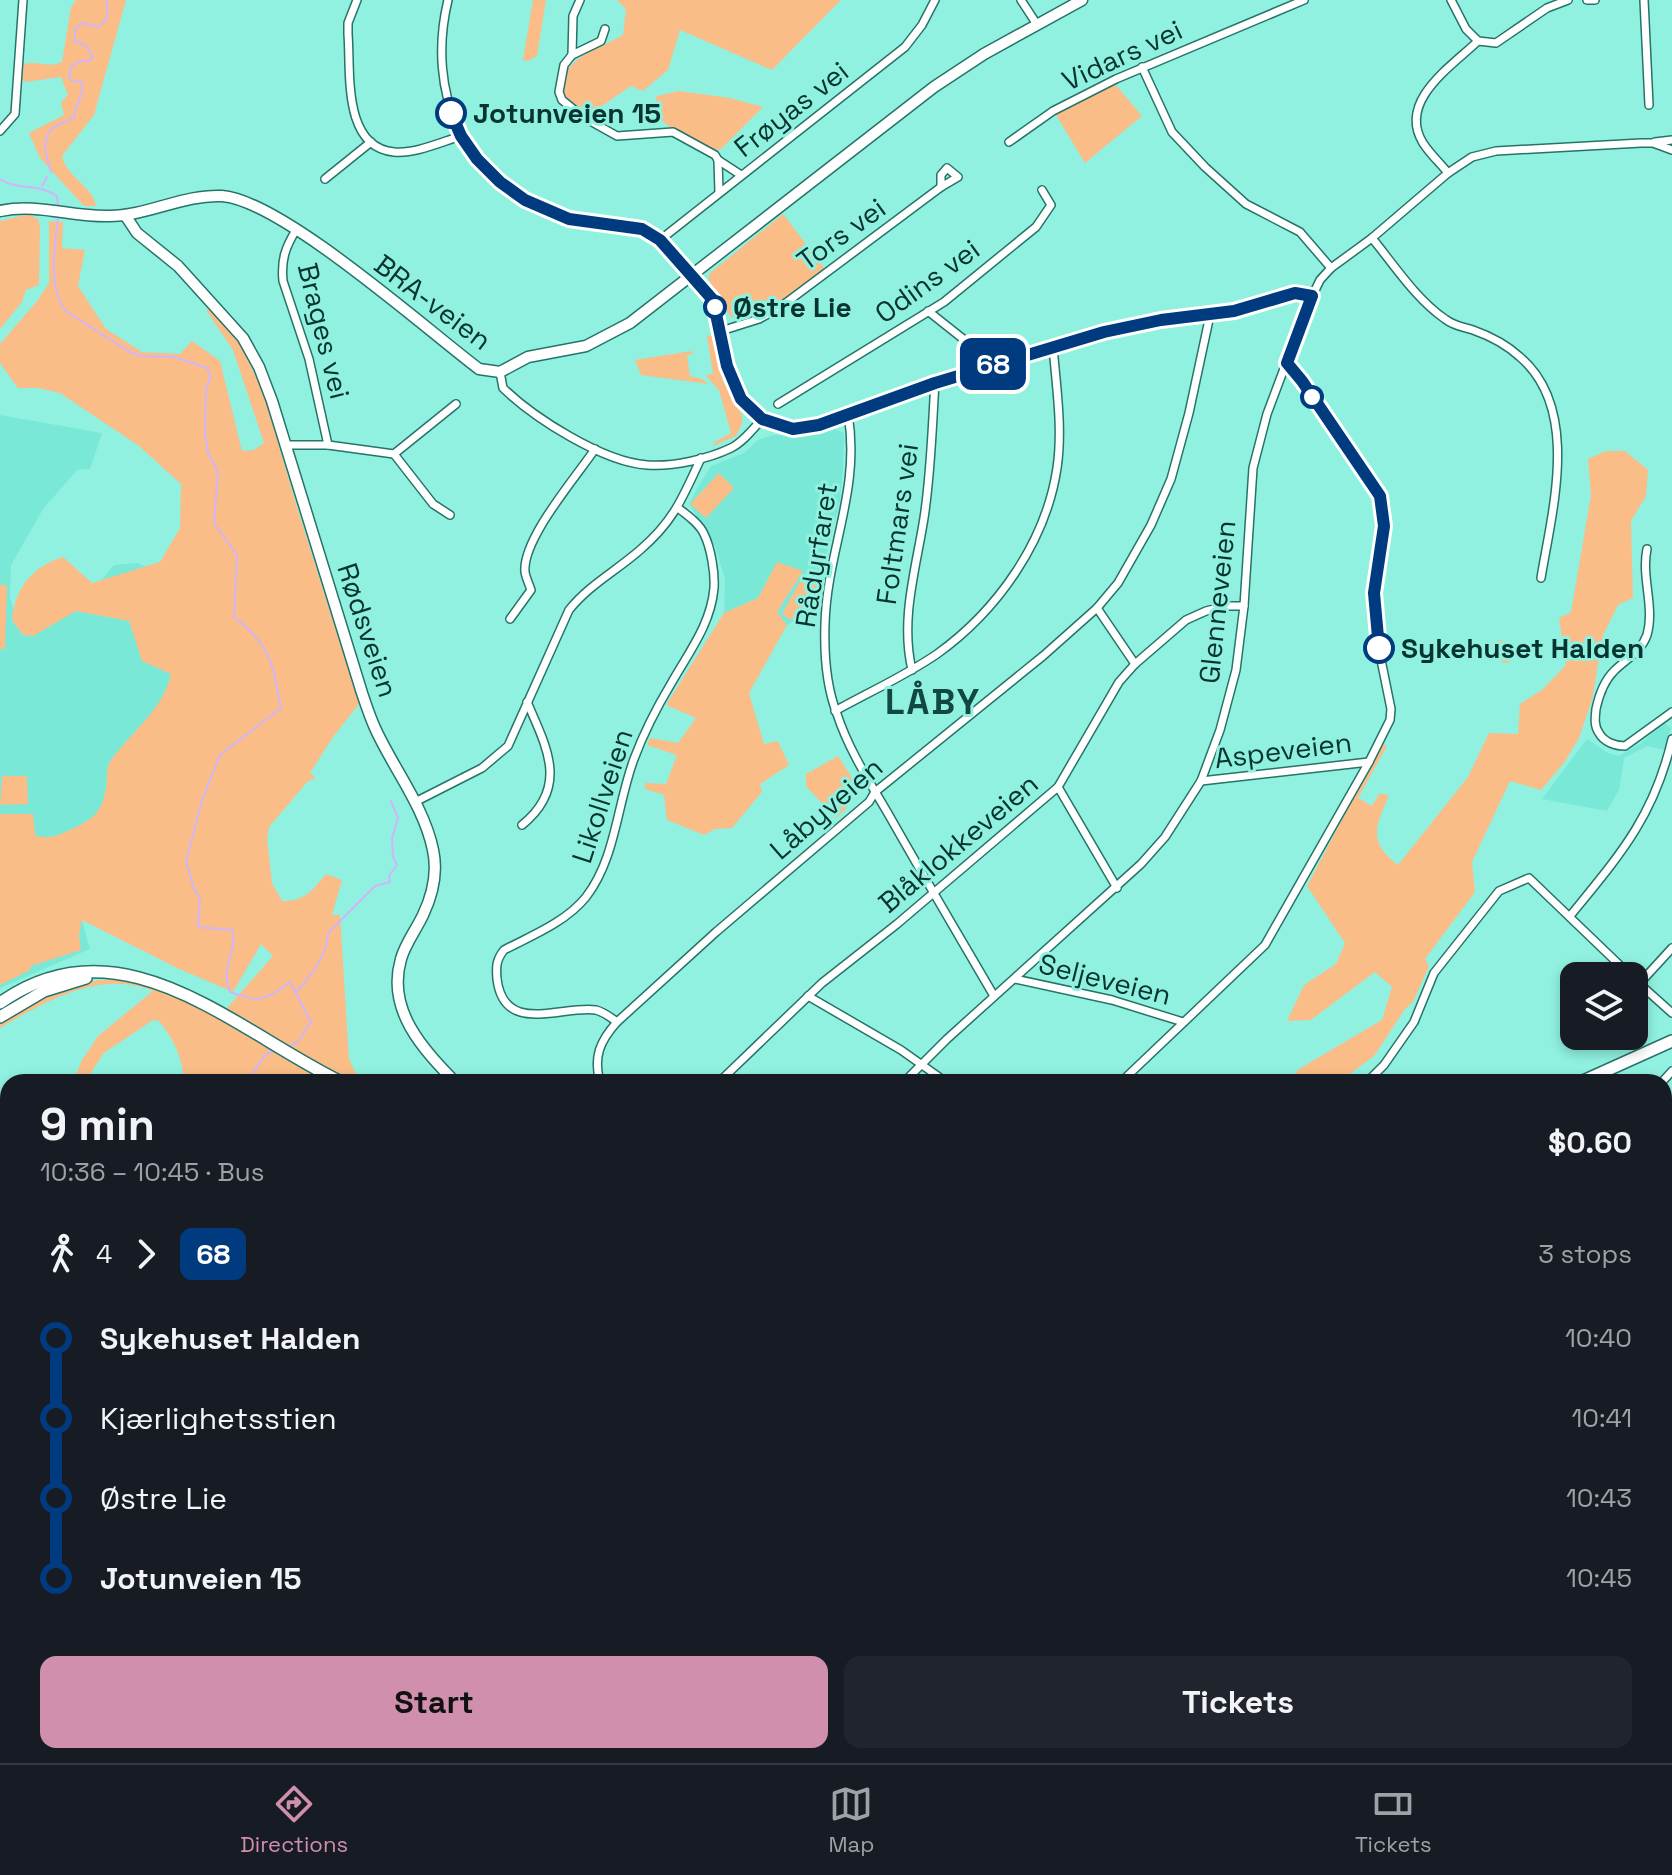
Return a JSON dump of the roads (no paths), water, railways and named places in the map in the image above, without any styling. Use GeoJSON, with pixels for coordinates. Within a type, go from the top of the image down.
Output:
{"type":"FeatureCollection","features":[{"type":"Feature","properties":{"kind":"highway"},"geometry":{"type":"LineString","coordinates":[[0,1003],[32,984],[61,975],[101,971],[123,975],[175,988],[327,1074]]}},
{"type":"Feature","properties":{"kind":"highway"},"geometry":{"type":"LineString","coordinates":[[0,1017],[55,986],[86,978],[123,975]]}},
{"type":"Feature","properties":{"kind":"highway"},"geometry":{"type":"LineString","coordinates":[[1600,1074],[1671,1044]]}},
{"type":"Feature","properties":{"kind":"main road","name":"BRA-veien"},"geometry":{"type":"LineString","coordinates":[[0,211],[24,207],[99,216],[125,215],[187,200],[220,196],[246,203],[296,230],[479,369],[500,372],[528,357],[586,346],[630,323],[911,103],[1036,23],[1082,0]]}},
{"type":"Feature","properties":{"kind":"main road","name":"Rødsveien"},"geometry":{"type":"LineString","coordinates":[[125,215],[137,233],[178,266],[243,338],[259,367],[362,693],[375,729],[415,802],[433,849],[431,898],[401,957],[398,996],[418,1042],[448,1074]]}},
{"type":"Feature","properties":{"kind":"street"},"geometry":{"type":"LineString","coordinates":[[0,131],[15,114],[23,0]]}},
{"type":"Feature","properties":{"kind":"street"},"geometry":{"type":"LineString","coordinates":[[357,0],[348,23],[353,113],[363,134],[371,142],[395,152],[461,136]]}},
{"type":"Feature","properties":{"kind":"street"},"geometry":{"type":"LineString","coordinates":[[448,0],[441,28],[442,81],[461,136],[488,172],[525,200],[569,219],[642,229],[660,240],[713,300],[732,383],[741,399],[762,419],[793,429],[819,425],[983,367],[1127,326],[1210,315],[1295,293],[1312,296]]}},
{"type":"Feature","properties":{"kind":"street"},"geometry":{"type":"LineString","coordinates":[[572,55],[573,16],[580,0]]}},
{"type":"Feature","properties":{"kind":"street","name":"Frøyas vei"},"geometry":{"type":"LineString","coordinates":[[660,240],[905,47],[922,25],[935,0]]}},
{"type":"Feature","properties":{"kind":"street","name":"Vidars vei"},"geometry":{"type":"LineString","coordinates":[[1009,142],[1053,111],[1142,67],[1304,0]]}},
{"type":"Feature","properties":{"kind":"street"},"geometry":{"type":"LineString","coordinates":[[1451,0],[1466,29],[1478,41],[1496,43],[1547,8],[1568,0]]}},
{"type":"Feature","properties":{"kind":"street"},"geometry":{"type":"LineString","coordinates":[[1587,0],[1595,0]]}},
{"type":"Feature","properties":{"kind":"street"},"geometry":{"type":"LineString","coordinates":[[1644,0],[1649,105]]}},
{"type":"Feature","properties":{"kind":"street"},"geometry":{"type":"LineString","coordinates":[[1025,2],[1036,23]]}},
{"type":"Feature","properties":{"kind":"street"},"geometry":{"type":"LineString","coordinates":[[605,29],[601,41],[572,55],[564,65],[559,92],[562,100],[583,117],[617,136],[673,132],[715,155],[741,175]]}},
{"type":"Feature","properties":{"kind":"street"},"geometry":{"type":"LineString","coordinates":[[1448,173],[1423,143],[1417,115],[1425,92],[1478,41]]}},
{"type":"Feature","properties":{"kind":"street"},"geometry":{"type":"LineString","coordinates":[[1142,67],[1172,132],[1246,204],[1300,232],[1331,268]]}},
{"type":"Feature","properties":{"kind":"street","name":"Glenneveien"},"geometry":{"type":"LineString","coordinates":[[911,1074],[1117,888],[1165,837],[1201,781],[1220,730],[1236,670],[1244,606],[1253,468],[1267,414],[1320,280],[1448,173],[1472,157],[1496,151],[1672,140]]}},
{"type":"Feature","properties":{"kind":"street"},"geometry":{"type":"LineString","coordinates":[[325,179],[371,142]]}},
{"type":"Feature","properties":{"kind":"street"},"geometry":{"type":"LineString","coordinates":[[1653,143],[1672,150]]}},
{"type":"Feature","properties":{"kind":"street"},"geometry":{"type":"LineString","coordinates":[[718,160],[719,192]]}},
{"type":"Feature","properties":{"kind":"street","name":"Tors vei"},"geometry":{"type":"LineString","coordinates":[[721,331],[759,319],[779,308],[941,187]]}},
{"type":"Feature","properties":{"kind":"street","name":"Odins vei"},"geometry":{"type":"LineString","coordinates":[[778,404],[944,302],[1036,227],[1051,205],[1042,190]]}},
{"type":"Feature","properties":{"kind":"street","name":"Brages vei"},"geometry":{"type":"LineString","coordinates":[[296,230],[284,250],[281,268],[309,359],[328,445]]}},
{"type":"Feature","properties":{"kind":"street"},"geometry":{"type":"LineString","coordinates":[[1372,238],[1434,310],[1453,325],[1474,331],[1513,351],[1523,359],[1545,393],[1555,427],[1558,474],[1541,578]]}},
{"type":"Feature","properties":{"kind":"street"},"geometry":{"type":"LineString","coordinates":[[928,311],[967,342],[983,367]]}},
{"type":"Feature","properties":{"kind":"street","name":"Låbyveien"},"geometry":{"type":"LineString","coordinates":[[598,1074],[597,1052],[617,1022],[716,932],[869,802],[875,792],[1018,678],[1097,608],[1130,564],[1171,479],[1210,315]]}},
{"type":"Feature","properties":{"kind":"street"},"geometry":{"type":"LineString","coordinates":[[835,711],[912,670],[937,653],[983,614],[1024,558],[1054,485],[1059,451],[1053,346]]}},
{"type":"Feature","properties":{"kind":"street"},"geometry":{"type":"LineString","coordinates":[[1129,1074],[1265,945],[1390,720],[1391,709],[1376,635],[1374,593],[1384,526],[1380,496],[1287,363]]}},
{"type":"Feature","properties":{"kind":"street"},"geometry":{"type":"LineString","coordinates":[[500,372],[503,388],[537,416],[595,449],[630,462],[648,465],[701,458],[733,447],[762,419]]}},
{"type":"Feature","properties":{"kind":"street","name":"Foltmars vei"},"geometry":{"type":"LineString","coordinates":[[912,670],[906,624],[928,487],[935,383]]}},
{"type":"Feature","properties":{"kind":"street"},"geometry":{"type":"LineString","coordinates":[[394,454],[456,404]]}},
{"type":"Feature","properties":{"kind":"street","name":"Rådyrfaret"},"geometry":{"type":"LineString","coordinates":[[848,414],[852,455],[848,502],[828,588],[825,624],[827,676],[835,711],[875,792],[994,996]]}},
{"type":"Feature","properties":{"kind":"street"},"geometry":{"type":"LineString","coordinates":[[285,445],[328,445],[394,454],[433,504],[450,515]]}},
{"type":"Feature","properties":{"kind":"street"},"geometry":{"type":"LineString","coordinates":[[510,619],[531,590],[525,573],[532,544],[550,511],[595,449]]}},
{"type":"Feature","properties":{"kind":"street"},"geometry":{"type":"LineString","coordinates":[[415,802],[494,760],[508,746],[569,610],[584,592],[640,550],[678,508],[701,458]]}},
{"type":"Feature","properties":{"kind":"street","name":"Likollveien"},"geometry":{"type":"LineString","coordinates":[[617,1022],[595,1010],[531,1015],[515,1011],[504,1000],[496,968],[504,950],[561,919],[583,900],[597,881],[608,855],[620,800],[639,747],[655,712],[704,627],[714,585],[711,559],[704,534],[678,508]]}},
{"type":"Feature","properties":{"kind":"street"},"geometry":{"type":"LineString","coordinates":[[1647,549],[1647,633],[1640,648],[1606,681],[1597,706],[1595,724],[1604,739],[1616,746],[1625,746],[1672,712]]}},
{"type":"Feature","properties":{"kind":"street","name":"Blåklokkeveien"},"geometry":{"type":"LineString","coordinates":[[727,1074],[808,996],[1058,787],[1121,678],[1135,664],[1186,620],[1226,606],[1244,606]]}},
{"type":"Feature","properties":{"kind":"street"},"geometry":{"type":"LineString","coordinates":[[1097,608],[1135,664]]}},
{"type":"Feature","properties":{"kind":"street"},"geometry":{"type":"LineString","coordinates":[[522,825],[534,815],[541,803],[550,774],[550,757],[527,702]]}},
{"type":"Feature","properties":{"kind":"street"},"geometry":{"type":"LineString","coordinates":[[1570,916],[1605,875],[1644,818],[1664,773],[1672,739]]}},
{"type":"Feature","properties":{"kind":"street","name":"Aspeveien"},"geometry":{"type":"LineString","coordinates":[[1201,781],[1369,762]]}},
{"type":"Feature","properties":{"kind":"street"},"geometry":{"type":"LineString","coordinates":[[1058,787],[1117,888]]}},
{"type":"Feature","properties":{"kind":"street"},"geometry":{"type":"LineString","coordinates":[[1375,1074],[1414,1022],[1434,973],[1499,891],[1529,878],[1617,962]]}},
{"type":"Feature","properties":{"kind":"street"},"geometry":{"type":"LineString","coordinates":[[1648,968],[1672,948]]}},
{"type":"Feature","properties":{"kind":"street","name":"Seljeveien"},"geometry":{"type":"LineString","coordinates":[[1015,979],[1116,1001],[1183,1022]]}},
{"type":"Feature","properties":{"kind":"street"},"geometry":{"type":"LineString","coordinates":[[1648,991],[1672,1013]]}},
{"type":"Feature","properties":{"kind":"street"},"geometry":{"type":"LineString","coordinates":[[808,996],[901,1050],[934,1074]]}},
{"type":"Feature","properties":{"kind":"waterway"},"geometry":{"type":"LineString","coordinates":[[51,172],[46,150],[48,133],[75,116],[82,91],[81,82],[69,77],[71,67],[78,62],[91,60],[93,56],[85,45],[75,41],[75,29],[82,23],[98,27],[105,22],[106,0]]}},
{"type":"Feature","properties":{"kind":"waterway"},"geometry":{"type":"LineString","coordinates":[[42,186],[47,177]]}},
{"type":"Feature","properties":{"kind":"waterway"},"geometry":{"type":"LineString","coordinates":[[0,179],[50,192],[57,196],[58,208]]}},
{"type":"Feature","properties":{"kind":"waterway"},"geometry":{"type":"LineString","coordinates":[[58,215],[54,279],[56,292],[67,312],[128,351],[141,356],[174,357],[207,368],[211,377],[206,389],[205,435],[208,453],[218,472],[214,523],[237,555],[234,617],[263,647],[275,679],[281,708],[220,755],[202,800],[186,861],[194,889],[200,898],[198,927],[232,930],[233,944],[227,974],[230,992],[256,999],[274,993],[290,982],[311,1022],[297,1043],[289,1046]]}},
{"type":"Feature","properties":{"kind":"waterway"},"geometry":{"type":"LineString","coordinates":[[296,993],[321,958],[328,933],[375,886],[390,882],[389,876],[397,865],[393,857],[392,839],[398,818],[391,801]]}},
{"type":"Feature","properties":{"kind":"waterway"},"geometry":{"type":"LineString","coordinates":[[252,1074],[266,1054],[275,1051]]}},
{"type":"Feature","properties":{"kind":"place","name":"Jotunveien 15"},"geometry":{"type":"Point","coordinates":[451,113]}},
{"type":"Feature","properties":{"kind":"place","name":"Østre Lie"},"geometry":{"type":"Point","coordinates":[715,307]}},
{"type":"Feature","properties":{"kind":"place","name":"Sykehuset Halden"},"geometry":{"type":"Point","coordinates":[1379,648]}},
{"type":"Feature","properties":{"kind":"district","name":"LÅBY"},"geometry":{"type":"Point","coordinates":[933,702]}}]}
